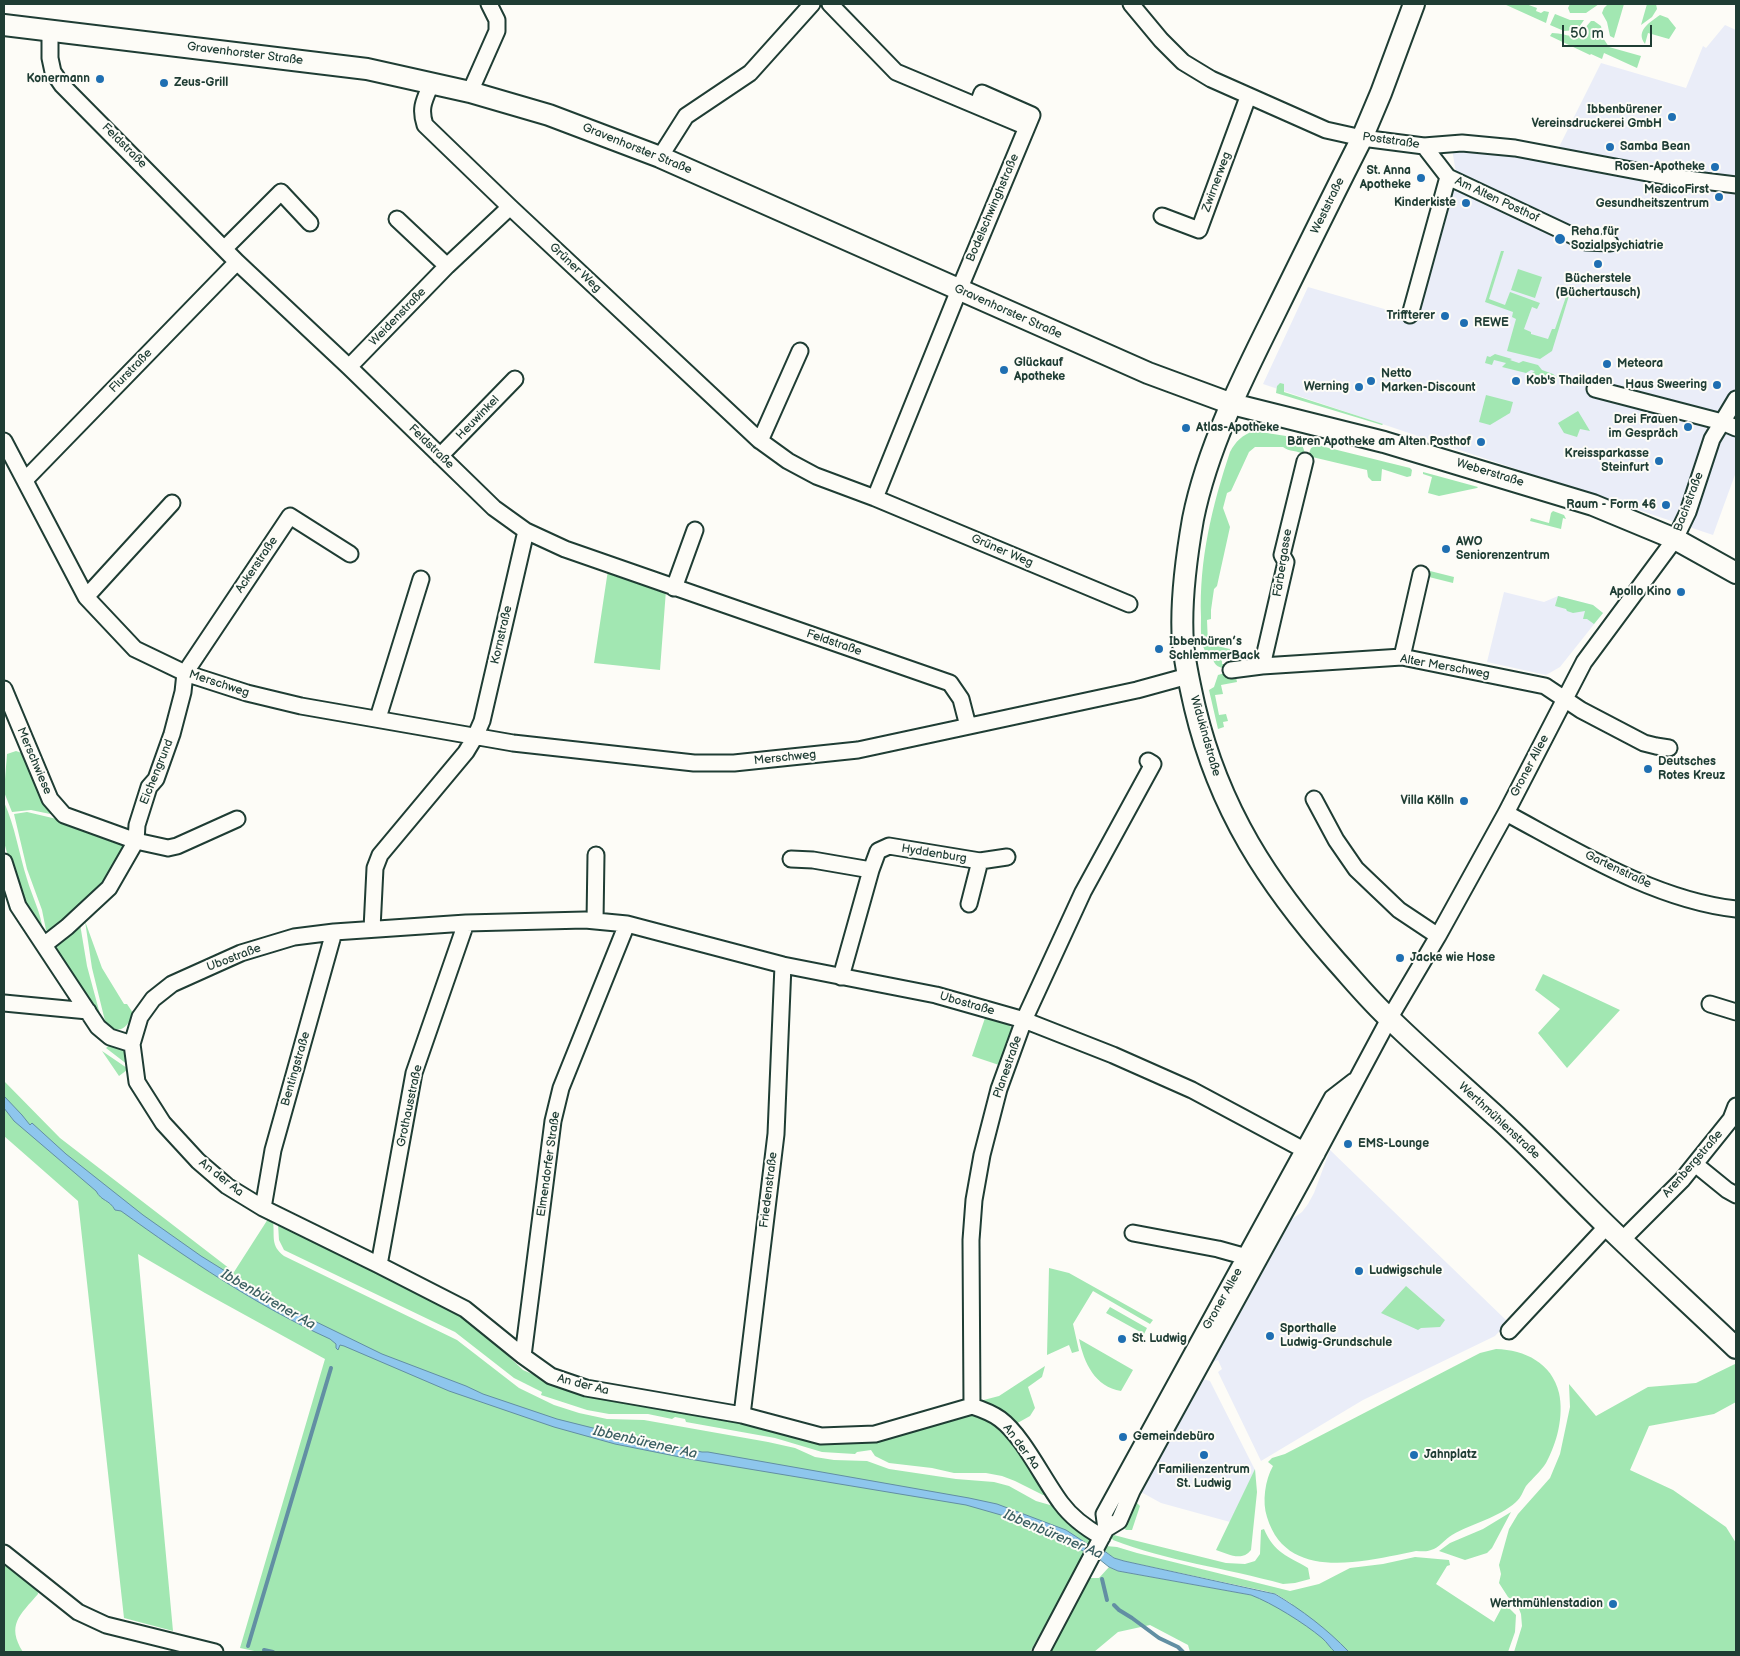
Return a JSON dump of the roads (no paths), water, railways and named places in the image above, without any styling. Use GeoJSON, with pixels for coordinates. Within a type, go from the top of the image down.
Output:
{"type":"FeatureCollection","features":[{"type":"Feature","properties":{"kind":"main road","name":"Weststraße"},"geometry":{"type":"LineString","coordinates":[[1232,404],[1362,138],[1414,4]]}},
{"type":"Feature","properties":{"kind":"main road","name":"Gravenhorster Straße"},"geometry":{"type":"LineString","coordinates":[[4,25],[367,69],[432,82],[548,115],[660,157],[1143,371],[1232,404]]}},
{"type":"Feature","properties":{"kind":"main road","name":"Weberstraße"},"geometry":{"type":"LineString","coordinates":[[1232,404],[1392,445],[1593,505],[1675,539],[1736,573]]}},
{"type":"Feature","properties":{"kind":"main road","name":"Widukindstraße"},"geometry":{"type":"LineString","coordinates":[[1232,404],[1205,473],[1194,517],[1187,558],[1182,610],[1184,646],[1188,676],[1200,727],[1213,770],[1226,802],[1274,885],[1307,928],[1389,1019]]}},
{"type":"Feature","properties":{"kind":"main road","name":"Werthmühlenstraße"},"geometry":{"type":"LineString","coordinates":[[1389,1019],[1501,1120],[1607,1226],[1736,1348]]}},
{"type":"Feature","properties":{"kind":"street"},"geometry":{"type":"LineString","coordinates":[[470,92],[493,44],[497,31],[497,20],[488,4]]}},
{"type":"Feature","properties":{"kind":"street"},"geometry":{"type":"LineString","coordinates":[[660,157],[686,116],[750,73],[812,4]]}},
{"type":"Feature","properties":{"kind":"street","name":"Bodelschwinghstraße"},"geometry":{"type":"LineString","coordinates":[[830,4],[896,72],[1027,127],[959,290]]}},
{"type":"Feature","properties":{"kind":"street","name":"Poststraße"},"geometry":{"type":"LineString","coordinates":[[1131,4],[1161,40],[1183,62],[1211,79],[1248,97],[1326,130],[1362,138],[1424,146],[1462,143],[1515,148],[1691,180],[1736,185]]}},
{"type":"Feature","properties":{"kind":"street","name":"Feldstraße"},"geometry":{"type":"LineString","coordinates":[[50,31],[50,58],[53,72],[62,85],[237,262],[349,367],[494,508],[526,532],[565,549],[950,683],[961,699],[968,726]]}},
{"type":"Feature","properties":{"kind":"street","name":"Grüner Weg"},"geometry":{"type":"LineString","coordinates":[[432,82],[423,103],[421,114],[425,125],[760,441],[788,461],[816,476],[875,498],[1129,604]]}},
{"type":"Feature","properties":{"kind":"street","name":"Zwirnerweg"},"geometry":{"type":"LineString","coordinates":[[1162,216],[1199,230],[1248,97]]}},
{"type":"Feature","properties":{"kind":"street","name":"Am Alten Posthof"},"geometry":{"type":"LineString","coordinates":[[1424,146],[1448,176],[1586,242],[1610,243]]}},
{"type":"Feature","properties":{"kind":"street"},"geometry":{"type":"LineString","coordinates":[[1410,315],[1448,176]]}},
{"type":"Feature","properties":{"kind":"street"},"geometry":{"type":"LineString","coordinates":[[225,248],[281,192],[310,223]]}},
{"type":"Feature","properties":{"kind":"street","name":"Weidenstraße"},"geometry":{"type":"LineString","coordinates":[[349,367],[447,266],[510,207]]}},
{"type":"Feature","properties":{"kind":"street"},"geometry":{"type":"LineString","coordinates":[[397,219],[447,266]]}},
{"type":"Feature","properties":{"kind":"street","name":"Flurstraße"},"geometry":{"type":"LineString","coordinates":[[25,480],[237,262]]}},
{"type":"Feature","properties":{"kind":"street"},"geometry":{"type":"LineString","coordinates":[[875,498],[959,290]]}},
{"type":"Feature","properties":{"kind":"street"},"geometry":{"type":"LineString","coordinates":[[760,441],[800,351]]}},
{"type":"Feature","properties":{"kind":"street","name":"Heuwinkel"},"geometry":{"type":"LineString","coordinates":[[440,456],[515,379]]}},
{"type":"Feature","properties":{"kind":"street"},"geometry":{"type":"LineString","coordinates":[[1595,389],[1722,422],[1736,428]]}},
{"type":"Feature","properties":{"kind":"street","name":"Bachstraße"},"geometry":{"type":"LineString","coordinates":[[1566,698],[1584,662],[1675,539],[1688,512],[1712,438],[1736,399]]}},
{"type":"Feature","properties":{"kind":"street","name":"Merschweg"},"geometry":{"type":"LineString","coordinates":[[4,441],[86,597],[135,649],[185,673],[256,695],[301,706],[513,743],[694,763],[734,763],[858,750],[1137,690],[1188,676]]}},
{"type":"Feature","properties":{"kind":"street","name":"Färbergasse"},"geometry":{"type":"LineString","coordinates":[[1262,666],[1286,562],[1282,554],[1305,461]]}},
{"type":"Feature","properties":{"kind":"street"},"geometry":{"type":"LineString","coordinates":[[86,597],[172,503]]}},
{"type":"Feature","properties":{"kind":"street","name":"Ackerstraße"},"geometry":{"type":"LineString","coordinates":[[185,673],[290,516],[350,554]]}},
{"type":"Feature","properties":{"kind":"street"},"geometry":{"type":"LineString","coordinates":[[674,588],[695,530]]}},
{"type":"Feature","properties":{"kind":"street","name":"Kornstraße"},"geometry":{"type":"LineString","coordinates":[[475,737],[482,721],[526,532]]}},
{"type":"Feature","properties":{"kind":"street"},"geometry":{"type":"LineString","coordinates":[[1402,657],[1420,574]]}},
{"type":"Feature","properties":{"kind":"street"},"geometry":{"type":"LineString","coordinates":[[378,718],[420,579]]}},
{"type":"Feature","properties":{"kind":"street","name":"Alter Merschweg"},"geometry":{"type":"LineString","coordinates":[[1231,670],[1262,666],[1402,657],[1545,686],[1566,698]]}},
{"type":"Feature","properties":{"kind":"street","name":"Eichengrund"},"geometry":{"type":"LineString","coordinates":[[44,945],[67,927],[109,888],[136,841],[137,825],[149,787],[156,779],[172,734],[183,692],[185,673]]}},
{"type":"Feature","properties":{"kind":"street","name":"Merschwiese"},"geometry":{"type":"LineString","coordinates":[[4,688],[50,799],[64,815],[136,841]]}},
{"type":"Feature","properties":{"kind":"street"},"geometry":{"type":"LineString","coordinates":[[1566,698],[1580,710],[1644,743],[1669,748]]}},
{"type":"Feature","properties":{"kind":"street","name":"Groner Allee"},"geometry":{"type":"LineString","coordinates":[[1041,1652],[1102,1536],[1104,1514],[1311,1152],[1358,1079],[1389,1019],[1438,936],[1506,813],[1566,698]]}},
{"type":"Feature","properties":{"kind":"street"},"geometry":{"type":"LineString","coordinates":[[372,930],[374,868],[380,855],[466,752],[475,737]]}},
{"type":"Feature","properties":{"kind":"street","name":"Planestraße"},"geometry":{"type":"LineString","coordinates":[[972,1406],[971,1240],[974,1200],[982,1155],[998,1089],[1024,1020],[1083,892],[1153,764],[1148,761]]}},
{"type":"Feature","properties":{"kind":"street"},"geometry":{"type":"LineString","coordinates":[[1314,799],[1336,840],[1356,869],[1399,910],[1438,936]]}},
{"type":"Feature","properties":{"kind":"street","name":"Gartenstraße"},"geometry":{"type":"LineString","coordinates":[[1506,813],[1638,881],[1705,903],[1736,909]]}},
{"type":"Feature","properties":{"kind":"street"},"geometry":{"type":"LineString","coordinates":[[136,841],[168,848],[177,846],[236,819]]}},
{"type":"Feature","properties":{"kind":"street","name":"Hyddenburg"},"geometry":{"type":"LineString","coordinates":[[841,977],[878,851],[889,846],[980,861],[1007,857]]}},
{"type":"Feature","properties":{"kind":"street"},"geometry":{"type":"LineString","coordinates":[[595,921],[596,855]]}},
{"type":"Feature","properties":{"kind":"street"},"geometry":{"type":"LineString","coordinates":[[791,859],[814,860],[871,870]]}},
{"type":"Feature","properties":{"kind":"street","name":"Hyddenburg"},"geometry":{"type":"LineString","coordinates":[[969,904],[980,861]]}},
{"type":"Feature","properties":{"kind":"street"},"geometry":{"type":"LineString","coordinates":[[4,862],[11,905],[44,945],[98,1027],[110,1037],[132,1044]]}},
{"type":"Feature","properties":{"kind":"street","name":"Ubostraße"},"geometry":{"type":"LineString","coordinates":[[132,1044],[140,1017],[153,999],[172,984],[242,952],[294,937],[334,932],[466,923],[595,921],[627,924],[784,964],[936,995],[1024,1020],[1113,1055],[1192,1090],[1311,1152]]}},
{"type":"Feature","properties":{"kind":"street","name":"Grothausstraße"},"geometry":{"type":"LineString","coordinates":[[379,1265],[414,1073],[466,923]]}},
{"type":"Feature","properties":{"kind":"street","name":"Elmendorfer Straße"},"geometry":{"type":"LineString","coordinates":[[523,1356],[553,1121],[561,1088],[627,924]]}},
{"type":"Feature","properties":{"kind":"street","name":"Bentingstraße"},"geometry":{"type":"LineString","coordinates":[[263,1208],[273,1150],[334,932]]}},
{"type":"Feature","properties":{"kind":"street","name":"Friedenstraße"},"geometry":{"type":"LineString","coordinates":[[742,1415],[776,1134],[784,964]]}},
{"type":"Feature","properties":{"kind":"street"},"geometry":{"type":"LineString","coordinates":[[4,1003],[88,1011]]}},
{"type":"Feature","properties":{"kind":"street"},"geometry":{"type":"LineString","coordinates":[[1710,1004],[1736,1012]]}},
{"type":"Feature","properties":{"kind":"street","name":"An der Aa"},"geometry":{"type":"LineString","coordinates":[[132,1044],[137,1082],[163,1123],[198,1161],[227,1186],[263,1208],[465,1309],[551,1376],[586,1388],[742,1415],[821,1436],[875,1434],[972,1406],[1000,1419],[1015,1435],[1061,1504],[1085,1527],[1102,1536]]}},
{"type":"Feature","properties":{"kind":"street","name":"Arenbergstraße"},"geometry":{"type":"LineString","coordinates":[[1622,1240],[1682,1180],[1731,1119],[1736,1106]]}},
{"type":"Feature","properties":{"kind":"street"},"geometry":{"type":"LineString","coordinates":[[1695,1164],[1736,1195]]}},
{"type":"Feature","properties":{"kind":"street"},"geometry":{"type":"LineString","coordinates":[[1509,1331],[1607,1226]]}},
{"type":"Feature","properties":{"kind":"street"},"geometry":{"type":"LineString","coordinates":[[1133,1232],[1218,1249],[1252,1258]]}},
{"type":"Feature","properties":{"kind":"street"},"geometry":{"type":"LineString","coordinates":[[4,1553],[78,1612],[106,1624],[215,1652]]}},
{"type":"Feature","properties":{"kind":"water","name":"Ibbenbürener Aa"},"geometry":{"type":"Polygon","coordinates":[[[4,1096],[30,1125],[32,1123],[66,1154],[143,1215],[201,1256],[254,1289],[298,1313],[382,1354],[483,1394],[557,1419],[633,1438],[702,1452],[997,1504],[1066,1530],[1089,1545],[1085,1552],[1068,1543],[1061,1542],[1050,1533],[1022,1521],[966,1505],[695,1460],[615,1444],[554,1427],[449,1391],[344,1346],[340,1345],[338,1350],[336,1344],[330,1339],[302,1326],[222,1280],[121,1211],[115,1210],[96,1191],[14,1121],[4,1108],[4,1096]]]}},
{"type":"Feature","properties":{"kind":"water"},"geometry":{"type":"Polygon","coordinates":[[[1103,1550],[1114,1558],[1124,1561],[1275,1594],[1314,1620],[1349,1652],[1335,1652],[1324,1640],[1306,1626],[1278,1608],[1251,1595],[1118,1571],[1099,1559],[1103,1550]]]}},
{"type":"Feature","properties":{"kind":"waterway"},"geometry":{"type":"LineString","coordinates":[[248,1646],[331,1368]]}},
{"type":"Feature","properties":{"kind":"waterway"},"geometry":{"type":"LineString","coordinates":[[1102,1579],[1107,1600]]}},
{"type":"Feature","properties":{"kind":"waterway"},"geometry":{"type":"LineString","coordinates":[[1114,1605],[1159,1638],[1178,1647],[1183,1652]]}},
{"type":"Feature","properties":{"kind":"waterway"},"geometry":{"type":"LineString","coordinates":[[264,1650],[273,1652]]}},
{"type":"Feature","properties":{"kind":"place","name":"Konermann"},"geometry":{"type":"Point","coordinates":[100,79]}},
{"type":"Feature","properties":{"kind":"place","name":"Zeus-Grill"},"geometry":{"type":"Point","coordinates":[164,83]}},
{"type":"Feature","properties":{"kind":"place","name":"Ibbenbürener Vereinsdruckerei GmbH"},"geometry":{"type":"Point","coordinates":[1672,117]}},
{"type":"Feature","properties":{"kind":"place","name":"Samba Bean"},"geometry":{"type":"Point","coordinates":[1610,147]}},
{"type":"Feature","properties":{"kind":"place","name":"Rosen-Apotheke"},"geometry":{"type":"Point","coordinates":[1715,167]}},
{"type":"Feature","properties":{"kind":"place","name":"St. Anna Apotheke"},"geometry":{"type":"Point","coordinates":[1421,178]}},
{"type":"Feature","properties":{"kind":"place","name":"MedicoFirst Gesundheitszentrum"},"geometry":{"type":"Point","coordinates":[1719,197]}},
{"type":"Feature","properties":{"kind":"place","name":"Kinderkiste"},"geometry":{"type":"Point","coordinates":[1466,203]}},
{"type":"Feature","properties":{"kind":"place","name":"Reha für Sozialpsychiatrie"},"geometry":{"type":"Point","coordinates":[1560,239]}},
{"type":"Feature","properties":{"kind":"place","name":"Bücherstele (Büchertausch)"},"geometry":{"type":"Point","coordinates":[1598,264]}},
{"type":"Feature","properties":{"kind":"place","name":"Triffterer"},"geometry":{"type":"Point","coordinates":[1445,316]}},
{"type":"Feature","properties":{"kind":"place","name":"REWE"},"geometry":{"type":"Point","coordinates":[1464,323]}},
{"type":"Feature","properties":{"kind":"place","name":"Meteora"},"geometry":{"type":"Point","coordinates":[1607,364]}},
{"type":"Feature","properties":{"kind":"place","name":"Glückauf Apotheke"},"geometry":{"type":"Point","coordinates":[1004,370]}},
{"type":"Feature","properties":{"kind":"place","name":"Netto Marken-Discount"},"geometry":{"type":"Point","coordinates":[1371,381]}},
{"type":"Feature","properties":{"kind":"place","name":"Kob's Thailaden"},"geometry":{"type":"Point","coordinates":[1516,381]}},
{"type":"Feature","properties":{"kind":"place","name":"Haus Sweering"},"geometry":{"type":"Point","coordinates":[1717,385]}},
{"type":"Feature","properties":{"kind":"place","name":"Werning"},"geometry":{"type":"Point","coordinates":[1359,387]}},
{"type":"Feature","properties":{"kind":"place","name":"Drei Frauen im Gespräch"},"geometry":{"type":"Point","coordinates":[1688,427]}},
{"type":"Feature","properties":{"kind":"place","name":"Atlas-Apotheke"},"geometry":{"type":"Point","coordinates":[1186,428]}},
{"type":"Feature","properties":{"kind":"place","name":"Bären Apotheke am Alten Posthof"},"geometry":{"type":"Point","coordinates":[1481,442]}},
{"type":"Feature","properties":{"kind":"place","name":"Kreissparkasse Steinfurt"},"geometry":{"type":"Point","coordinates":[1659,461]}},
{"type":"Feature","properties":{"kind":"place","name":"Raum - Form 46"},"geometry":{"type":"Point","coordinates":[1666,505]}},
{"type":"Feature","properties":{"kind":"place","name":"AWO Seniorenzentrum"},"geometry":{"type":"Point","coordinates":[1446,549]}},
{"type":"Feature","properties":{"kind":"place","name":"Apollo Kino"},"geometry":{"type":"Point","coordinates":[1681,592]}},
{"type":"Feature","properties":{"kind":"place","name":"Ibbenbüren’s SchlemmerBack"},"geometry":{"type":"Point","coordinates":[1159,649]}},
{"type":"Feature","properties":{"kind":"place","name":"Deutsches Rotes Kreuz"},"geometry":{"type":"Point","coordinates":[1648,769]}},
{"type":"Feature","properties":{"kind":"place","name":"Villa Kölln"},"geometry":{"type":"Point","coordinates":[1464,801]}},
{"type":"Feature","properties":{"kind":"place","name":"Jacke wie Hose"},"geometry":{"type":"Point","coordinates":[1400,958]}},
{"type":"Feature","properties":{"kind":"place","name":"EMS-Lounge"},"geometry":{"type":"Point","coordinates":[1348,1144]}},
{"type":"Feature","properties":{"kind":"place","name":"Ludwigschule"},"geometry":{"type":"Point","coordinates":[1359,1271]}},
{"type":"Feature","properties":{"kind":"place","name":"Sporthalle Ludwig-Grundschule"},"geometry":{"type":"Point","coordinates":[1270,1336]}},
{"type":"Feature","properties":{"kind":"place","name":"St. Ludwig"},"geometry":{"type":"Point","coordinates":[1122,1339]}},
{"type":"Feature","properties":{"kind":"place","name":"Gemeindebüro"},"geometry":{"type":"Point","coordinates":[1123,1437]}},
{"type":"Feature","properties":{"kind":"place","name":"Familienzentrum St. Ludwig"},"geometry":{"type":"Point","coordinates":[1204,1455]}},
{"type":"Feature","properties":{"kind":"place","name":"Jahnplatz"},"geometry":{"type":"Point","coordinates":[1414,1455]}},
{"type":"Feature","properties":{"kind":"place","name":"Werthmühlenstadion"},"geometry":{"type":"Point","coordinates":[1613,1604]}}]}
